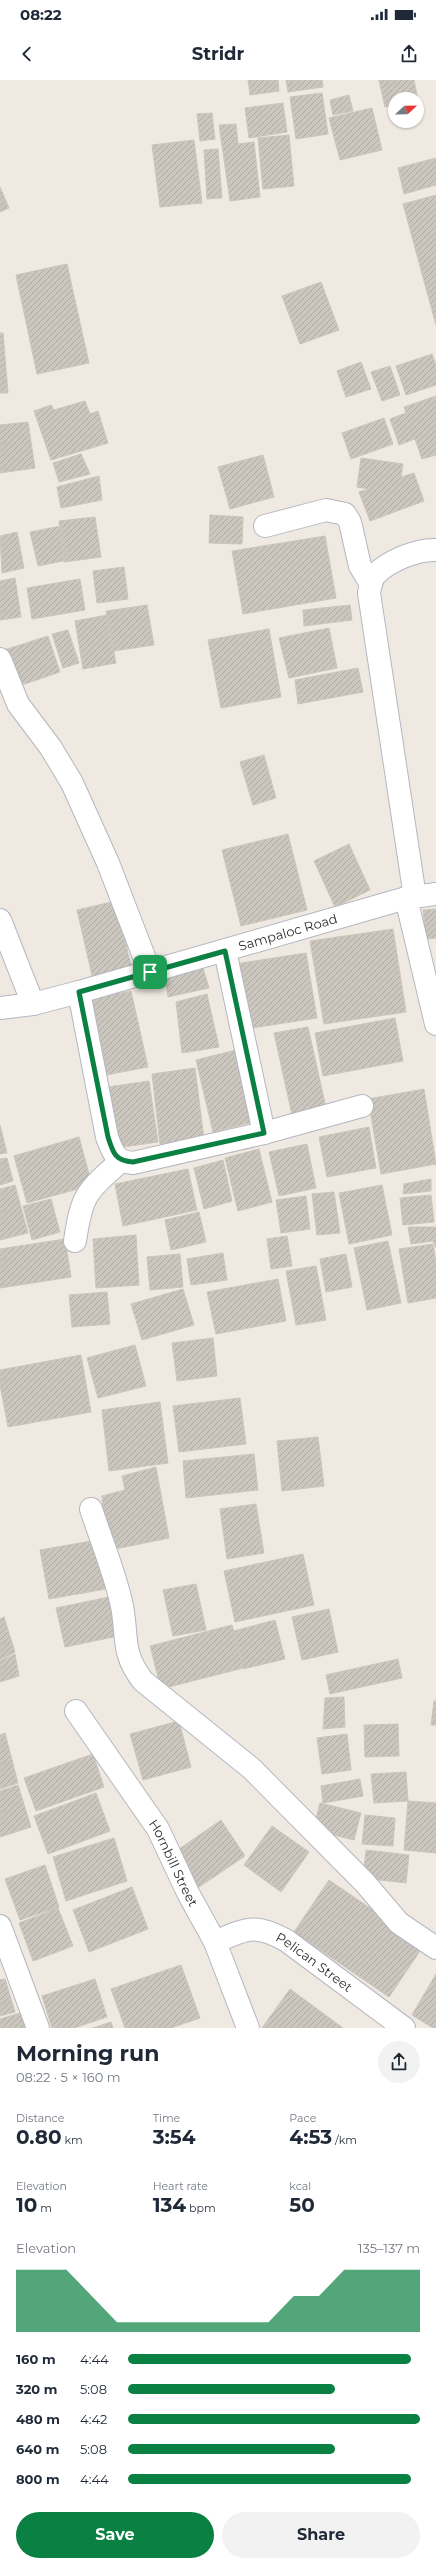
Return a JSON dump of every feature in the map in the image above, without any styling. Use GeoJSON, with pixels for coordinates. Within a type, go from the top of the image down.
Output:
{"type":"FeatureCollection","features":[{"type":"Feature","properties":{"kind":"street"},"geometry":{"type":"LineString","coordinates":[[265,526],[326,510],[344,514],[350,522],[360,566],[371,584]]}},
{"type":"Feature","properties":{"kind":"street"},"geometry":{"type":"LineString","coordinates":[[436,550],[413,554],[388,565],[375,576],[371,584],[369,603],[410,898],[436,1024]]}},
{"type":"Feature","properties":{"kind":"street"},"geometry":{"type":"LineString","coordinates":[[0,659],[18,704],[51,748],[72,783],[108,863],[150,972]]}},
{"type":"Feature","properties":{"kind":"street","name":"Sampaloc Road"},"geometry":{"type":"LineString","coordinates":[[0,1008],[33,1004],[79,992],[410,898],[436,894]]}},
{"type":"Feature","properties":{"kind":"street"},"geometry":{"type":"LineString","coordinates":[[0,920],[33,1004]]}},
{"type":"Feature","properties":{"kind":"street"},"geometry":{"type":"LineString","coordinates":[[225,951],[264,1133]]}},
{"type":"Feature","properties":{"kind":"street"},"geometry":{"type":"LineString","coordinates":[[79,992],[108,1137],[113,1155],[121,1161],[133,1162],[264,1133],[362,1106]]}},
{"type":"Feature","properties":{"kind":"street"},"geometry":{"type":"LineString","coordinates":[[75,1241],[80,1208],[87,1194],[121,1161]]}},
{"type":"Feature","properties":{"kind":"street"},"geometry":{"type":"LineString","coordinates":[[91,1509],[122,1606],[126,1648],[132,1667],[143,1681],[252,1770],[365,1883],[399,1923],[436,1948]]}},
{"type":"Feature","properties":{"kind":"street","name":"Hornbill Street"},"geometry":{"type":"LineString","coordinates":[[76,1711],[158,1829],[188,1892],[215,1942],[248,2028]]}},
{"type":"Feature","properties":{"kind":"street"},"geometry":{"type":"LineString","coordinates":[[0,1926],[38,2028]]}},
{"type":"Feature","properties":{"kind":"street","name":"Pelican Street"},"geometry":{"type":"LineString","coordinates":[[215,1942],[244,1930],[258,1928],[271,1932],[288,1941],[404,2028]]}},
{"type":"Feature","properties":{"kind":"building"},"geometry":{"type":"Polygon","coordinates":[[[248,80],[278,80],[279,91],[250,95],[248,80]]]}},
{"type":"Feature","properties":{"kind":"building"},"geometry":{"type":"Polygon","coordinates":[[[286,80],[322,80],[323,87],[288,92],[286,80]]]}},
{"type":"Feature","properties":{"kind":"building"},"geometry":{"type":"Polygon","coordinates":[[[379,80],[414,80],[416,92],[388,92],[388,106],[385,107],[379,80]]]}},
{"type":"Feature","properties":{"kind":"building"},"geometry":{"type":"Polygon","coordinates":[[[322,93],[328,134],[296,139],[290,97],[322,93]]]}},
{"type":"Feature","properties":{"kind":"building"},"geometry":{"type":"Polygon","coordinates":[[[349,95],[353,111],[333,115],[330,100],[349,95]]]}},
{"type":"Feature","properties":{"kind":"building"},"geometry":{"type":"Polygon","coordinates":[[[283,103],[287,132],[249,138],[245,108],[283,103]]]}},
{"type":"Feature","properties":{"kind":"building"},"geometry":{"type":"Polygon","coordinates":[[[372,108],[382,150],[340,160],[329,118],[372,108]]]}},
{"type":"Feature","properties":{"kind":"building"},"geometry":{"type":"Polygon","coordinates":[[[212,113],[215,139],[200,141],[197,114],[212,113]]]}},
{"type":"Feature","properties":{"kind":"building"},"geometry":{"type":"Polygon","coordinates":[[[236,124],[238,144],[254,142],[260,197],[230,201],[219,125],[236,124]]]}},
{"type":"Feature","properties":{"kind":"building"},"geometry":{"type":"Polygon","coordinates":[[[289,135],[294,186],[263,189],[258,138],[289,135]]]}},
{"type":"Feature","properties":{"kind":"building"},"geometry":{"type":"Polygon","coordinates":[[[194,140],[202,203],[160,207],[152,145],[194,140]]]}},
{"type":"Feature","properties":{"kind":"building"},"geometry":{"type":"Polygon","coordinates":[[[218,149],[222,198],[207,199],[204,150],[218,149]]]}},
{"type":"Feature","properties":{"kind":"building"},"geometry":{"type":"Polygon","coordinates":[[[436,158],[436,185],[404,194],[398,168],[436,158]]]}},
{"type":"Feature","properties":{"kind":"building"},"geometry":{"type":"Polygon","coordinates":[[[0,187],[9,208],[0,212],[0,187]]]}},
{"type":"Feature","properties":{"kind":"building"},"geometry":{"type":"Polygon","coordinates":[[[436,195],[436,325],[403,204],[436,195]]]}},
{"type":"Feature","properties":{"kind":"building"},"geometry":{"type":"Polygon","coordinates":[[[67,264],[89,363],[37,374],[16,275],[67,264]]]}},
{"type":"Feature","properties":{"kind":"building"},"geometry":{"type":"Polygon","coordinates":[[[321,282],[339,330],[300,344],[282,296],[321,282]]]}},
{"type":"Feature","properties":{"kind":"building"},"geometry":{"type":"Polygon","coordinates":[[[0,333],[3,333],[8,393],[0,393],[0,333]]]}},
{"type":"Feature","properties":{"kind":"building"},"geometry":{"type":"Polygon","coordinates":[[[432,354],[436,365],[436,385],[406,395],[396,366],[432,354]]]}},
{"type":"Feature","properties":{"kind":"building"},"geometry":{"type":"Polygon","coordinates":[[[361,362],[371,389],[346,397],[337,371],[361,362]]]}},
{"type":"Feature","properties":{"kind":"building"},"geometry":{"type":"Polygon","coordinates":[[[390,366],[400,395],[382,401],[371,372],[390,366]]]}},
{"type":"Feature","properties":{"kind":"building"},"geometry":{"type":"Polygon","coordinates":[[[436,396],[436,455],[422,459],[415,439],[399,445],[390,419],[406,413],[404,407],[436,396]]]}},
{"type":"Feature","properties":{"kind":"building"},"geometry":{"type":"Polygon","coordinates":[[[85,401],[90,414],[98,411],[108,443],[51,460],[34,411],[51,405],[54,410],[85,401]]]}},
{"type":"Feature","properties":{"kind":"building"},"geometry":{"type":"Polygon","coordinates":[[[384,418],[393,444],[351,459],[342,433],[384,418]]]}},
{"type":"Feature","properties":{"kind":"building"},"geometry":{"type":"Polygon","coordinates":[[[28,422],[35,468],[0,473],[0,425],[28,422]]]}},
{"type":"Feature","properties":{"kind":"building"},"geometry":{"type":"Polygon","coordinates":[[[81,454],[90,474],[59,482],[53,463],[81,454]]]}},
{"type":"Feature","properties":{"kind":"building"},"geometry":{"type":"Polygon","coordinates":[[[263,455],[274,497],[230,509],[218,467],[263,455]]]}},
{"type":"Feature","properties":{"kind":"building"},"geometry":{"type":"Polygon","coordinates":[[[361,458],[403,464],[401,477],[414,473],[424,501],[370,521],[359,492],[368,489],[357,487],[361,458]]]}},
{"type":"Feature","properties":{"kind":"building"},"geometry":{"type":"Polygon","coordinates":[[[99,476],[102,500],[61,508],[57,487],[99,476]]]}},
{"type":"Feature","properties":{"kind":"building"},"geometry":{"type":"Polygon","coordinates":[[[210,515],[243,517],[242,544],[209,543],[210,515]]]}},
{"type":"Feature","properties":{"kind":"building"},"geometry":{"type":"Polygon","coordinates":[[[95,517],[101,557],[64,562],[59,521],[95,517]]]}},
{"type":"Feature","properties":{"kind":"building"},"geometry":{"type":"Polygon","coordinates":[[[61,526],[68,560],[38,566],[30,532],[61,526]]]}},
{"type":"Feature","properties":{"kind":"building"},"geometry":{"type":"Polygon","coordinates":[[[17,532],[24,568],[2,573],[0,536],[17,532]]]}},
{"type":"Feature","properties":{"kind":"building"},"geometry":{"type":"Polygon","coordinates":[[[325,536],[336,598],[243,614],[232,551],[325,536]]]}},
{"type":"Feature","properties":{"kind":"building"},"geometry":{"type":"Polygon","coordinates":[[[124,567],[128,599],[97,603],[93,571],[124,567]]]}},
{"type":"Feature","properties":{"kind":"building"},"geometry":{"type":"Polygon","coordinates":[[[15,578],[21,617],[0,620],[0,581],[15,578]]]}},
{"type":"Feature","properties":{"kind":"building"},"geometry":{"type":"Polygon","coordinates":[[[80,579],[85,610],[32,619],[27,588],[80,579]]]}},
{"type":"Feature","properties":{"kind":"building"},"geometry":{"type":"Polygon","coordinates":[[[147,605],[154,645],[113,651],[106,611],[147,605]]]}},
{"type":"Feature","properties":{"kind":"building"},"geometry":{"type":"Polygon","coordinates":[[[350,605],[352,620],[304,626],[303,610],[350,605]]]}},
{"type":"Feature","properties":{"kind":"building"},"geometry":{"type":"Polygon","coordinates":[[[107,615],[116,663],[83,669],[75,621],[107,615]]]}},
{"type":"Feature","properties":{"kind":"building"},"geometry":{"type":"Polygon","coordinates":[[[329,628],[337,668],[289,678],[279,638],[329,628]]]}},
{"type":"Feature","properties":{"kind":"building"},"geometry":{"type":"Polygon","coordinates":[[[269,629],[281,697],[221,708],[208,640],[269,629]]]}},
{"type":"Feature","properties":{"kind":"building"},"geometry":{"type":"Polygon","coordinates":[[[68,630],[79,663],[63,668],[52,634],[68,630]]]}},
{"type":"Feature","properties":{"kind":"building"},"geometry":{"type":"Polygon","coordinates":[[[48,636],[60,672],[13,688],[1,651],[48,636]]]}},
{"type":"Feature","properties":{"kind":"building"},"geometry":{"type":"Polygon","coordinates":[[[358,668],[363,692],[298,704],[295,680],[358,668]]]}},
{"type":"Feature","properties":{"kind":"building"},"geometry":{"type":"Polygon","coordinates":[[[264,755],[276,798],[253,805],[240,762],[264,755]]]}},
{"type":"Feature","properties":{"kind":"building"},"geometry":{"type":"Polygon","coordinates":[[[288,834],[307,910],[241,926],[222,850],[288,834]]]}},
{"type":"Feature","properties":{"kind":"building"},"geometry":{"type":"Polygon","coordinates":[[[349,844],[370,890],[335,907],[314,861],[349,844]]]}},
{"type":"Feature","properties":{"kind":"building"},"geometry":{"type":"Polygon","coordinates":[[[116,901],[133,975],[94,984],[77,910],[116,901]]]}},
{"type":"Feature","properties":{"kind":"building"},"geometry":{"type":"Polygon","coordinates":[[[436,909],[436,938],[426,939],[423,910],[436,909]]]}},
{"type":"Feature","properties":{"kind":"building"},"geometry":{"type":"Polygon","coordinates":[[[393,929],[406,1012],[324,1024],[310,941],[393,929]]]}},
{"type":"Feature","properties":{"kind":"building"},"geometry":{"type":"Polygon","coordinates":[[[306,953],[317,1018],[245,1029],[235,964],[306,953]]]}},
{"type":"Feature","properties":{"kind":"building"},"geometry":{"type":"Polygon","coordinates":[[[203,968],[209,988],[168,997],[165,978],[203,968]]]}},
{"type":"Feature","properties":{"kind":"building"},"geometry":{"type":"Polygon","coordinates":[[[131,991],[148,1067],[106,1075],[90,999],[131,991]]]}},
{"type":"Feature","properties":{"kind":"building"},"geometry":{"type":"Polygon","coordinates":[[[207,994],[219,1047],[182,1053],[176,1002],[207,994]]]}},
{"type":"Feature","properties":{"kind":"building"},"geometry":{"type":"Polygon","coordinates":[[[395,1018],[403,1061],[323,1076],[315,1033],[395,1018]]]}},
{"type":"Feature","properties":{"kind":"building"},"geometry":{"type":"Polygon","coordinates":[[[308,1027],[326,1108],[292,1115],[274,1033],[308,1027]]]}},
{"type":"Feature","properties":{"kind":"building"},"geometry":{"type":"Polygon","coordinates":[[[240,1049],[257,1121],[213,1132],[196,1060],[240,1049]]]}},
{"type":"Feature","properties":{"kind":"building"},"geometry":{"type":"Polygon","coordinates":[[[195,1068],[204,1139],[160,1144],[152,1074],[195,1068]]]}},
{"type":"Feature","properties":{"kind":"building"},"geometry":{"type":"Polygon","coordinates":[[[149,1081],[158,1142],[116,1148],[108,1087],[149,1081]]]}},
{"type":"Feature","properties":{"kind":"building"},"geometry":{"type":"Polygon","coordinates":[[[424,1089],[436,1164],[381,1174],[368,1099],[424,1089]]]}},
{"type":"Feature","properties":{"kind":"building"},"geometry":{"type":"Polygon","coordinates":[[[0,1125],[7,1153],[0,1154],[0,1125]]]}},
{"type":"Feature","properties":{"kind":"building"},"geometry":{"type":"Polygon","coordinates":[[[369,1127],[376,1168],[327,1177],[319,1137],[369,1127]]]}},
{"type":"Feature","properties":{"kind":"building"},"geometry":{"type":"Polygon","coordinates":[[[79,1137],[92,1185],[27,1203],[14,1156],[79,1137]]]}},
{"type":"Feature","properties":{"kind":"building"},"geometry":{"type":"Polygon","coordinates":[[[307,1144],[316,1188],[279,1196],[269,1152],[307,1144]]]}},
{"type":"Feature","properties":{"kind":"building"},"geometry":{"type":"Polygon","coordinates":[[[259,1149],[272,1202],[238,1211],[225,1158],[259,1149]]]}},
{"type":"Feature","properties":{"kind":"building"},"geometry":{"type":"Polygon","coordinates":[[[7,1158],[13,1181],[0,1185],[0,1159],[7,1158]]]}},
{"type":"Feature","properties":{"kind":"building"},"geometry":{"type":"Polygon","coordinates":[[[223,1160],[232,1201],[204,1209],[194,1168],[223,1160]]]}},
{"type":"Feature","properties":{"kind":"building"},"geometry":{"type":"Polygon","coordinates":[[[188,1169],[197,1210],[123,1226],[115,1184],[188,1169]]]}},
{"type":"Feature","properties":{"kind":"building"},"geometry":{"type":"Polygon","coordinates":[[[431,1179],[431,1191],[403,1194],[404,1184],[431,1179]]]}},
{"type":"Feature","properties":{"kind":"building"},"geometry":{"type":"Polygon","coordinates":[[[15,1185],[28,1233],[0,1240],[0,1189],[15,1185]]]}},
{"type":"Feature","properties":{"kind":"building"},"geometry":{"type":"Polygon","coordinates":[[[382,1185],[392,1235],[349,1244],[339,1193],[382,1185]]]}},
{"type":"Feature","properties":{"kind":"building"},"geometry":{"type":"Polygon","coordinates":[[[334,1192],[340,1233],[317,1235],[312,1194],[334,1192]]]}},
{"type":"Feature","properties":{"kind":"building"},"geometry":{"type":"Polygon","coordinates":[[[431,1195],[434,1222],[403,1225],[400,1198],[431,1195]]]}},
{"type":"Feature","properties":{"kind":"building"},"geometry":{"type":"Polygon","coordinates":[[[306,1196],[310,1229],[281,1233],[276,1200],[306,1196]]]}},
{"type":"Feature","properties":{"kind":"building"},"geometry":{"type":"Polygon","coordinates":[[[51,1199],[60,1232],[32,1240],[23,1206],[51,1199]]]}},
{"type":"Feature","properties":{"kind":"building"},"geometry":{"type":"Polygon","coordinates":[[[199,1212],[206,1242],[171,1250],[165,1220],[199,1212]]]}},
{"type":"Feature","properties":{"kind":"building"},"geometry":{"type":"Polygon","coordinates":[[[408,1227],[436,1227],[436,1248],[433,1241],[411,1244],[408,1227]]]}},
{"type":"Feature","properties":{"kind":"building"},"geometry":{"type":"Polygon","coordinates":[[[136,1235],[139,1285],[96,1288],[93,1239],[136,1235]]]}},
{"type":"Feature","properties":{"kind":"building"},"geometry":{"type":"Polygon","coordinates":[[[287,1236],[292,1266],[271,1269],[267,1239],[287,1236]]]}},
{"type":"Feature","properties":{"kind":"building"},"geometry":{"type":"Polygon","coordinates":[[[65,1239],[71,1277],[0,1288],[0,1249],[65,1239]]]}},
{"type":"Feature","properties":{"kind":"building"},"geometry":{"type":"Polygon","coordinates":[[[388,1241],[401,1303],[367,1310],[354,1248],[388,1241]]]}},
{"type":"Feature","properties":{"kind":"building"},"geometry":{"type":"Polygon","coordinates":[[[433,1244],[436,1262],[436,1298],[408,1303],[399,1249],[433,1244]]]}},
{"type":"Feature","properties":{"kind":"building"},"geometry":{"type":"Polygon","coordinates":[[[223,1253],[227,1280],[191,1285],[187,1259],[223,1253]]]}},
{"type":"Feature","properties":{"kind":"building"},"geometry":{"type":"Polygon","coordinates":[[[180,1254],[183,1287],[150,1290],[147,1257],[180,1254]]]}},
{"type":"Feature","properties":{"kind":"building"},"geometry":{"type":"Polygon","coordinates":[[[346,1254],[352,1287],[326,1292],[320,1259],[346,1254]]]}},
{"type":"Feature","properties":{"kind":"building"},"geometry":{"type":"Polygon","coordinates":[[[316,1266],[326,1320],[296,1325],[286,1271],[316,1266]]]}},
{"type":"Feature","properties":{"kind":"building"},"geometry":{"type":"Polygon","coordinates":[[[278,1279],[286,1321],[216,1334],[207,1292],[278,1279]]]}},
{"type":"Feature","properties":{"kind":"building"},"geometry":{"type":"Polygon","coordinates":[[[183,1289],[194,1325],[142,1340],[131,1304],[183,1289]]]}},
{"type":"Feature","properties":{"kind":"building"},"geometry":{"type":"Polygon","coordinates":[[[107,1292],[110,1324],[72,1327],[69,1295],[107,1292]]]}},
{"type":"Feature","properties":{"kind":"building"},"geometry":{"type":"Polygon","coordinates":[[[213,1338],[217,1376],[177,1381],[172,1343],[213,1338]]]}},
{"type":"Feature","properties":{"kind":"building"},"geometry":{"type":"Polygon","coordinates":[[[135,1345],[146,1386],[98,1398],[87,1358],[135,1345]]]}},
{"type":"Feature","properties":{"kind":"building"},"geometry":{"type":"Polygon","coordinates":[[[81,1355],[91,1412],[8,1427],[0,1385],[0,1370],[81,1355]]]}},
{"type":"Feature","properties":{"kind":"building"},"geometry":{"type":"Polygon","coordinates":[[[240,1398],[246,1444],[179,1452],[173,1406],[240,1398]]]}},
{"type":"Feature","properties":{"kind":"building"},"geometry":{"type":"Polygon","coordinates":[[[160,1402],[168,1463],[109,1471],[102,1410],[160,1402]]]}},
{"type":"Feature","properties":{"kind":"building"},"geometry":{"type":"Polygon","coordinates":[[[318,1437],[324,1486],[282,1491],[277,1441],[318,1437]]]}},
{"type":"Feature","properties":{"kind":"building"},"geometry":{"type":"Polygon","coordinates":[[[254,1454],[258,1490],[186,1498],[183,1461],[254,1454]]]}},
{"type":"Feature","properties":{"kind":"building"},"geometry":{"type":"Polygon","coordinates":[[[156,1467],[169,1538],[110,1550],[96,1512],[103,1511],[102,1496],[125,1490],[122,1476],[156,1467]]]}},
{"type":"Feature","properties":{"kind":"building"},"geometry":{"type":"Polygon","coordinates":[[[256,1504],[264,1553],[227,1559],[220,1509],[256,1504]]]}},
{"type":"Feature","properties":{"kind":"building"},"geometry":{"type":"Polygon","coordinates":[[[97,1540],[106,1589],[49,1599],[40,1550],[97,1540]]]}},
{"type":"Feature","properties":{"kind":"building"},"geometry":{"type":"Polygon","coordinates":[[[303,1554],[314,1605],[235,1622],[224,1571],[303,1554]]]}},
{"type":"Feature","properties":{"kind":"building"},"geometry":{"type":"Polygon","coordinates":[[[196,1584],[206,1630],[173,1636],[163,1590],[196,1584]]]}},
{"type":"Feature","properties":{"kind":"building"},"geometry":{"type":"Polygon","coordinates":[[[109,1597],[118,1636],[65,1647],[56,1608],[109,1597]]]}},
{"type":"Feature","properties":{"kind":"building"},"geometry":{"type":"Polygon","coordinates":[[[329,1609],[338,1652],[302,1660],[292,1617],[329,1609]]]}},
{"type":"Feature","properties":{"kind":"building"},"geometry":{"type":"Polygon","coordinates":[[[4,1617],[15,1652],[0,1660],[0,1619],[4,1617]]]}},
{"type":"Feature","properties":{"kind":"building"},"geometry":{"type":"Polygon","coordinates":[[[275,1620],[285,1659],[243,1669],[234,1631],[275,1620]]]}},
{"type":"Feature","properties":{"kind":"building"},"geometry":{"type":"Polygon","coordinates":[[[232,1625],[243,1668],[161,1689],[150,1646],[232,1625]]]}},
{"type":"Feature","properties":{"kind":"building"},"geometry":{"type":"Polygon","coordinates":[[[15,1654],[19,1676],[0,1682],[0,1661],[15,1654]]]}},
{"type":"Feature","properties":{"kind":"building"},"geometry":{"type":"Polygon","coordinates":[[[398,1659],[402,1678],[330,1694],[326,1675],[398,1659]]]}},
{"type":"Feature","properties":{"kind":"building"},"geometry":{"type":"Polygon","coordinates":[[[344,1697],[345,1727],[323,1729],[325,1698],[344,1697]]]}},
{"type":"Feature","properties":{"kind":"building"},"geometry":{"type":"Polygon","coordinates":[[[434,1701],[436,1701],[436,1725],[431,1725],[434,1701]]]}},
{"type":"Feature","properties":{"kind":"building"},"geometry":{"type":"Polygon","coordinates":[[[179,1721],[191,1767],[143,1780],[130,1734],[179,1721]]]}},
{"type":"Feature","properties":{"kind":"building"},"geometry":{"type":"Polygon","coordinates":[[[398,1724],[399,1756],[365,1757],[364,1725],[398,1724]]]}},
{"type":"Feature","properties":{"kind":"building"},"geometry":{"type":"Polygon","coordinates":[[[5,1733],[18,1783],[0,1789],[0,1735],[5,1733]]]}},
{"type":"Feature","properties":{"kind":"building"},"geometry":{"type":"Polygon","coordinates":[[[347,1734],[351,1770],[322,1774],[317,1738],[347,1734]]]}},
{"type":"Feature","properties":{"kind":"building"},"geometry":{"type":"Polygon","coordinates":[[[93,1754],[104,1787],[36,1811],[24,1778],[93,1754]]]}},
{"type":"Feature","properties":{"kind":"building"},"geometry":{"type":"Polygon","coordinates":[[[406,1772],[408,1801],[374,1803],[371,1774],[406,1772]]]}},
{"type":"Feature","properties":{"kind":"building"},"geometry":{"type":"Polygon","coordinates":[[[360,1779],[363,1796],[323,1803],[321,1786],[360,1779]]]}},
{"type":"Feature","properties":{"kind":"building"},"geometry":{"type":"Polygon","coordinates":[[[18,1785],[31,1827],[0,1837],[0,1791],[18,1785]]]}},
{"type":"Feature","properties":{"kind":"building"},"geometry":{"type":"Polygon","coordinates":[[[96,1793],[110,1831],[48,1854],[34,1816],[96,1793]]]}},
{"type":"Feature","properties":{"kind":"building"},"geometry":{"type":"Polygon","coordinates":[[[408,1801],[436,1803],[436,1853],[404,1850],[408,1801]]]}},
{"type":"Feature","properties":{"kind":"building"},"geometry":{"type":"Polygon","coordinates":[[[320,1803],[361,1813],[354,1840],[313,1830],[320,1803]]]}},
{"type":"Feature","properties":{"kind":"building"},"geometry":{"type":"Polygon","coordinates":[[[365,1815],[395,1818],[393,1846],[362,1844],[365,1815]]]}},
{"type":"Feature","properties":{"kind":"building"},"geometry":{"type":"Polygon","coordinates":[[[221,1820],[245,1856],[196,1889],[172,1854],[221,1820]]]}},
{"type":"Feature","properties":{"kind":"building"},"geometry":{"type":"Polygon","coordinates":[[[272,1826],[309,1852],[281,1892],[244,1865],[272,1826]]]}},
{"type":"Feature","properties":{"kind":"building"},"geometry":{"type":"Polygon","coordinates":[[[114,1838],[127,1881],[66,1901],[53,1857],[114,1838]]]}},
{"type":"Feature","properties":{"kind":"building"},"geometry":{"type":"Polygon","coordinates":[[[366,1850],[409,1855],[406,1883],[363,1878],[366,1850]]]}},
{"type":"Feature","properties":{"kind":"building"},"geometry":{"type":"Polygon","coordinates":[[[45,1865],[59,1907],[20,1920],[5,1879],[45,1865]]]}},
{"type":"Feature","properties":{"kind":"building"},"geometry":{"type":"Polygon","coordinates":[[[329,1880],[424,1945],[389,1997],[294,1932],[329,1880]]]}},
{"type":"Feature","properties":{"kind":"building"},"geometry":{"type":"Polygon","coordinates":[[[132,1887],[148,1929],[89,1952],[73,1910],[132,1887]]]}},
{"type":"Feature","properties":{"kind":"building"},"geometry":{"type":"Polygon","coordinates":[[[58,1908],[73,1946],[33,1961],[19,1923],[58,1908]]]}},
{"type":"Feature","properties":{"kind":"building"},"geometry":{"type":"Polygon","coordinates":[[[181,1965],[200,2018],[171,2028],[125,2028],[111,1989],[181,1965]]]}},
{"type":"Feature","properties":{"kind":"building"},"geometry":{"type":"Polygon","coordinates":[[[436,1974],[436,2028],[433,2028],[412,2015],[436,1974]]]}},
{"type":"Feature","properties":{"kind":"building"},"geometry":{"type":"Polygon","coordinates":[[[5,1979],[15,2012],[0,2016],[0,1980],[5,1979]]]}},
{"type":"Feature","properties":{"kind":"building"},"geometry":{"type":"Polygon","coordinates":[[[95,1979],[107,2017],[74,2028],[52,2028],[42,1996],[95,1979]]]}},
{"type":"Feature","properties":{"kind":"building"},"geometry":{"type":"Polygon","coordinates":[[[290,1989],[343,2028],[262,2028],[290,1989]]]}},
{"type":"Feature","properties":{"kind":"building"},"geometry":{"type":"Polygon","coordinates":[[[20,2013],[25,2028],[0,2028],[0,2019],[20,2013]]]}},
{"type":"Feature","properties":{"kind":"building"},"geometry":{"type":"Polygon","coordinates":[[[111,2022],[113,2028],[93,2028],[111,2022]]]}},
{"type":"Feature","properties":{"kind":"route"},"geometry":{"type":"LineString","coordinates":[[225,951],[264,1133],[133,1162],[121,1161],[113,1155],[108,1137],[79,992],[150,972],[225,951]]}}]}
